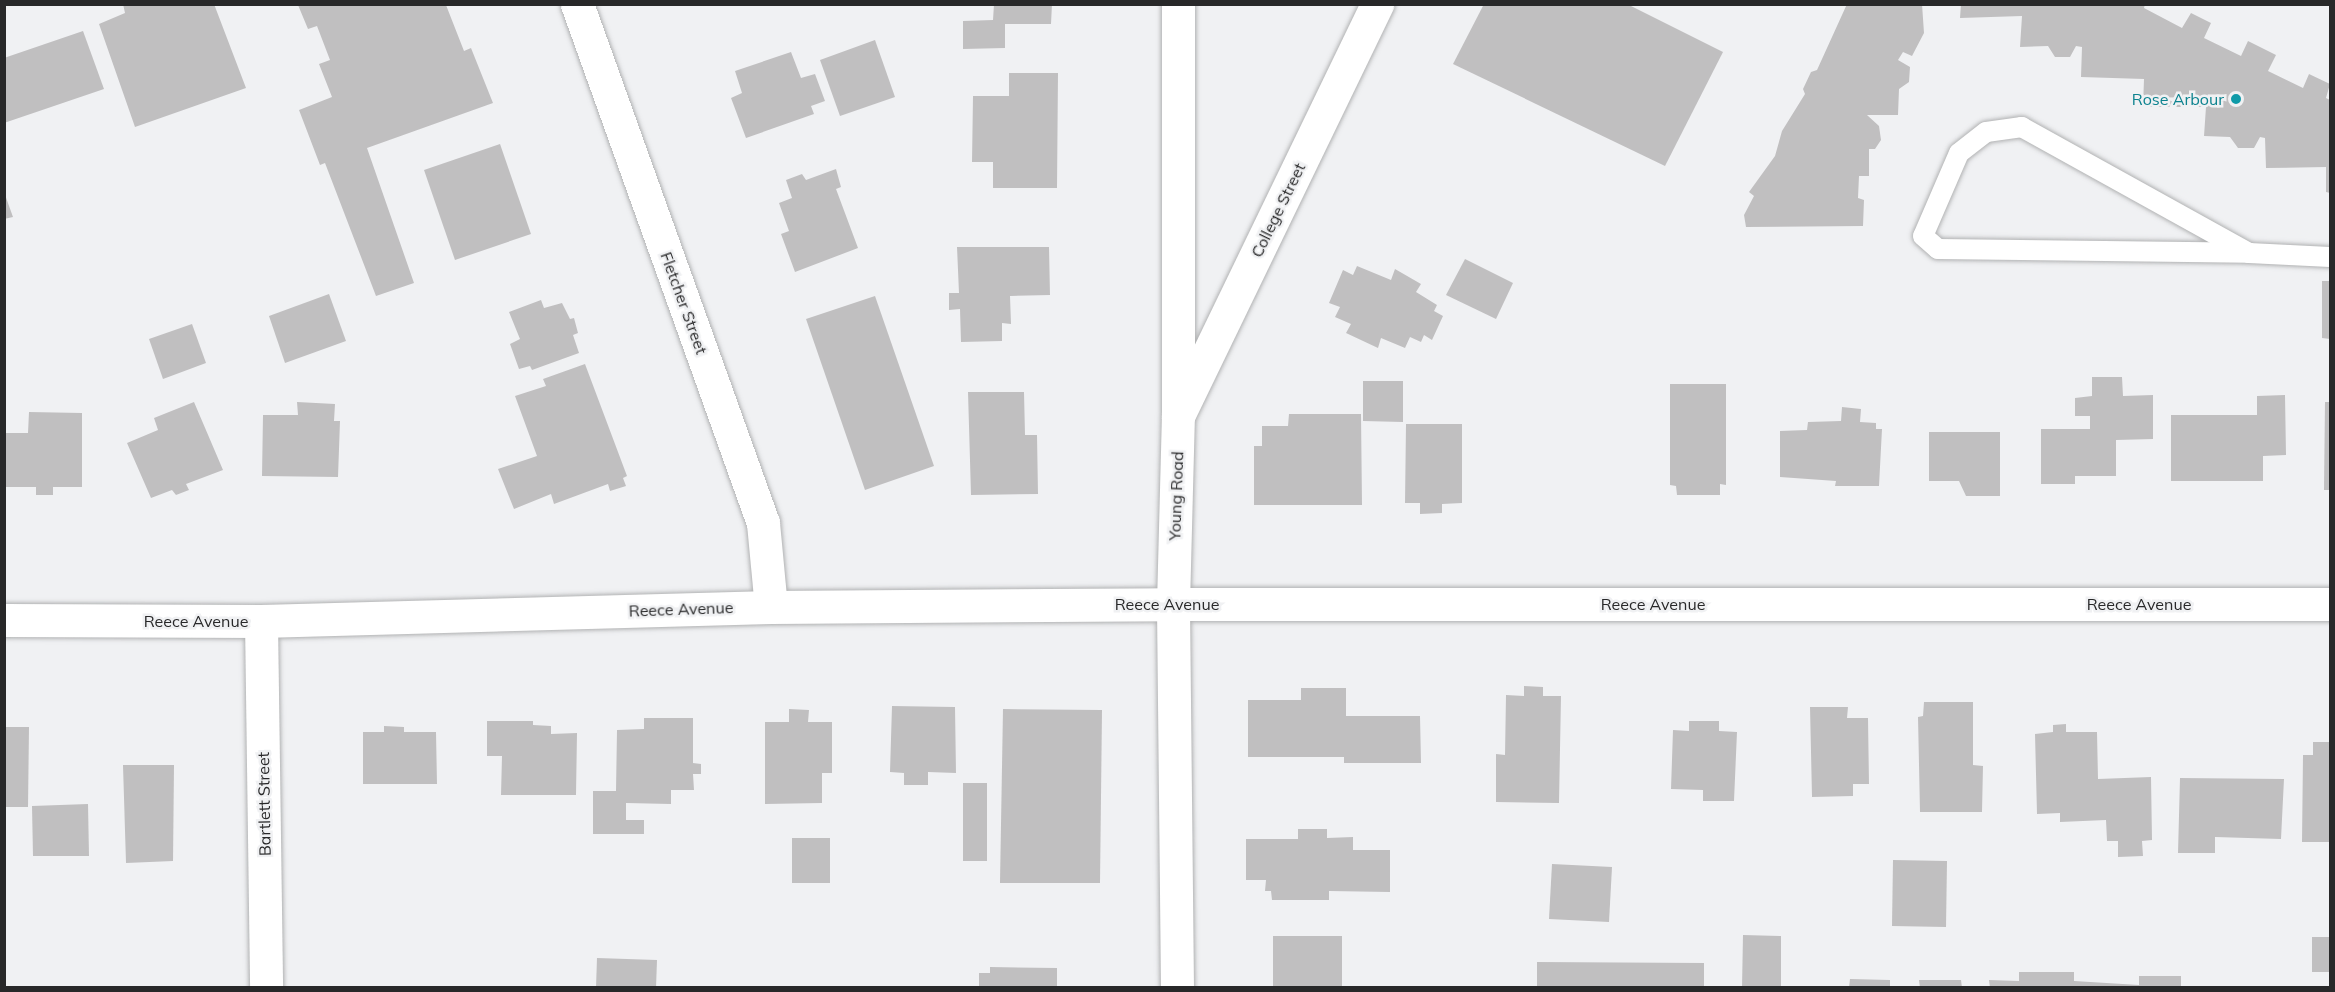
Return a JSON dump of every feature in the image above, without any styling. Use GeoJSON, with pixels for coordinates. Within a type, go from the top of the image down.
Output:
{"type":"FeatureCollection","features":[{"type":"Feature","properties":{"kind":"street","name":"Fletcher Street"},"geometry":{"type":"LineString","coordinates":[[577,4],[763,523],[771,607]]}},
{"type":"Feature","properties":{"kind":"street","name":"Young Road"},"geometry":{"type":"LineString","coordinates":[[1176,987],[1173,604],[1178,416],[1178,4]]}},
{"type":"Feature","properties":{"kind":"street","name":"College Street"},"geometry":{"type":"LineString","coordinates":[[1178,416],[1377,4]]}},
{"type":"Feature","properties":{"kind":"street","name":"Reece Avenue"},"geometry":{"type":"LineString","coordinates":[[4,620],[261,621],[771,607],[1173,604],[2331,604]]}},
{"type":"Feature","properties":{"kind":"street","name":"Bartlett Street"},"geometry":{"type":"LineString","coordinates":[[261,621],[266,987]]}},
{"type":"Feature","properties":{"kind":"lane"},"geometry":{"type":"LineString","coordinates":[[2249,253],[2022,127],[1986,132],[1959,153],[1923,237],[1938,249],[2249,253],[2331,257]]}},
{"type":"Feature","properties":{"kind":"building"},"geometry":{"type":"Polygon","coordinates":[[[123,4],[214,4],[246,88],[135,127],[99,24],[125,13],[123,4]]]}},
{"type":"Feature","properties":{"kind":"building"},"geometry":{"type":"Polygon","coordinates":[[[994,4],[1052,4],[1051,24],[1005,24],[1005,48],[963,49],[963,21],[993,20],[994,4]]]}},
{"type":"Feature","properties":{"kind":"building"},"geometry":{"type":"Polygon","coordinates":[[[1484,4],[1627,4],[1723,52],[1665,166],[1453,64],[1484,4]]]}},
{"type":"Feature","properties":{"kind":"building"},"geometry":{"type":"Polygon","coordinates":[[[1847,4],[1922,4],[1924,33],[1912,56],[1903,52],[1898,60],[1910,67],[1909,82],[1899,89],[1898,115],[1867,115],[1879,126],[1881,140],[1875,149],[1869,149],[1869,176],[1859,176],[1858,198],[1864,200],[1863,226],[1746,227],[1744,215],[1754,196],[1749,192],[1775,156],[1782,131],[1805,94],[1803,89],[1811,72],[1817,70],[1847,4]]]}},
{"type":"Feature","properties":{"kind":"building","name":"Rose Arbour"},"geometry":{"type":"Polygon","coordinates":[[[1961,4],[2145,4],[2144,8],[2182,28],[2191,13],[2211,23],[2204,38],[2241,56],[2248,41],[2276,55],[2268,71],[2303,88],[2309,74],[2330,84],[2326,98],[2330,100],[2330,193],[2326,192],[2326,167],[2266,168],[2265,138],[2260,137],[2254,148],[2238,148],[2230,137],[2204,136],[2206,107],[2143,107],[2144,79],[2081,77],[2082,47],[2076,46],[2070,57],[2055,57],[2048,46],[2020,47],[2022,16],[1960,18],[1961,4]]]}},
{"type":"Feature","properties":{"kind":"building"},"geometry":{"type":"Polygon","coordinates":[[[298,5],[446,5],[464,51],[471,48],[493,103],[367,148],[414,283],[376,296],[325,163],[320,165],[299,110],[332,97],[319,64],[330,60],[317,26],[308,29],[298,5]]]}},
{"type":"Feature","properties":{"kind":"building"},"geometry":{"type":"Polygon","coordinates":[[[83,31],[104,89],[4,123],[4,58],[83,31]]]}},
{"type":"Feature","properties":{"kind":"building"},"geometry":{"type":"Polygon","coordinates":[[[875,40],[895,97],[840,116],[820,60],[875,40]]]}},
{"type":"Feature","properties":{"kind":"building"},"geometry":{"type":"Polygon","coordinates":[[[791,52],[801,78],[815,74],[825,101],[811,106],[814,114],[746,138],[731,98],[742,93],[735,71],[791,52]]]}},
{"type":"Feature","properties":{"kind":"building"},"geometry":{"type":"Polygon","coordinates":[[[1009,73],[1058,73],[1057,188],[993,188],[993,162],[972,162],[973,96],[1009,96],[1009,73]]]}},
{"type":"Feature","properties":{"kind":"building"},"geometry":{"type":"Polygon","coordinates":[[[500,144],[531,234],[455,260],[424,170],[500,144]]]}},
{"type":"Feature","properties":{"kind":"building"},"geometry":{"type":"Polygon","coordinates":[[[836,169],[841,187],[836,189],[858,248],[795,272],[781,234],[789,231],[779,203],[792,198],[786,180],[802,174],[806,180],[836,169]]]}},
{"type":"Feature","properties":{"kind":"building"},"geometry":{"type":"Polygon","coordinates":[[[4,192],[13,217],[4,219],[4,192]]]}},
{"type":"Feature","properties":{"kind":"building"},"geometry":{"type":"Polygon","coordinates":[[[957,247],[1049,247],[1050,295],[1010,296],[1011,324],[1002,323],[1002,341],[961,342],[960,309],[949,310],[949,293],[959,293],[957,247]]]}},
{"type":"Feature","properties":{"kind":"building"},"geometry":{"type":"Polygon","coordinates":[[[1465,259],[1513,283],[1496,319],[1446,295],[1465,259]]]}},
{"type":"Feature","properties":{"kind":"building"},"geometry":{"type":"Polygon","coordinates":[[[1357,266],[1391,280],[1395,269],[1421,284],[1416,292],[1437,305],[1434,311],[1443,316],[1432,340],[1424,335],[1421,342],[1410,337],[1405,348],[1381,338],[1378,348],[1346,333],[1351,324],[1335,317],[1340,307],[1329,303],[1343,270],[1353,275],[1357,266]]]}},
{"type":"Feature","properties":{"kind":"building"},"geometry":{"type":"Polygon","coordinates":[[[2322,281],[2330,281],[2330,339],[2322,338],[2322,281]]]}},
{"type":"Feature","properties":{"kind":"building"},"geometry":{"type":"Polygon","coordinates":[[[329,294],[346,341],[285,363],[269,316],[329,294]]]}},
{"type":"Feature","properties":{"kind":"building"},"geometry":{"type":"Polygon","coordinates":[[[875,296],[934,466],[865,490],[806,319],[875,296]]]}},
{"type":"Feature","properties":{"kind":"building"},"geometry":{"type":"Polygon","coordinates":[[[541,300],[544,308],[562,303],[570,319],[574,318],[578,333],[573,335],[579,353],[532,370],[530,366],[519,369],[510,344],[520,339],[509,312],[541,300]]]}},
{"type":"Feature","properties":{"kind":"building"},"geometry":{"type":"Polygon","coordinates":[[[192,324],[206,363],[163,379],[149,339],[192,324]]]}},
{"type":"Feature","properties":{"kind":"building"},"geometry":{"type":"Polygon","coordinates":[[[585,364],[627,476],[623,478],[626,486],[610,491],[608,484],[554,504],[551,494],[514,509],[498,469],[537,456],[515,396],[546,386],[543,379],[585,364]]]}},
{"type":"Feature","properties":{"kind":"building"},"geometry":{"type":"Polygon","coordinates":[[[2092,377],[2122,377],[2123,396],[2153,395],[2153,439],[2116,440],[2116,476],[2075,476],[2075,484],[2041,484],[2041,429],[2090,429],[2090,416],[2075,416],[2075,398],[2092,396],[2092,377]]]}},
{"type":"Feature","properties":{"kind":"building"},"geometry":{"type":"Polygon","coordinates":[[[1363,381],[1403,381],[1403,422],[1363,421],[1363,381]]]}},
{"type":"Feature","properties":{"kind":"building"},"geometry":{"type":"Polygon","coordinates":[[[1670,384],[1726,384],[1726,485],[1720,484],[1720,495],[1677,495],[1676,486],[1670,485],[1670,384]]]}},
{"type":"Feature","properties":{"kind":"building"},"geometry":{"type":"Polygon","coordinates":[[[968,392],[1024,392],[1025,435],[1037,435],[1038,494],[971,495],[968,392]]]}},
{"type":"Feature","properties":{"kind":"building"},"geometry":{"type":"Polygon","coordinates":[[[2285,395],[2286,455],[2263,456],[2263,481],[2171,481],[2171,415],[2257,415],[2257,396],[2285,395]]]}},
{"type":"Feature","properties":{"kind":"building"},"geometry":{"type":"Polygon","coordinates":[[[194,402],[223,470],[186,484],[189,490],[176,495],[172,490],[151,498],[127,443],[158,430],[154,418],[194,402]]]}},
{"type":"Feature","properties":{"kind":"building"},"geometry":{"type":"Polygon","coordinates":[[[297,402],[335,404],[334,421],[340,421],[338,477],[262,476],[263,415],[298,415],[297,402]]]}},
{"type":"Feature","properties":{"kind":"building"},"geometry":{"type":"Polygon","coordinates":[[[2325,402],[2330,402],[2330,490],[2324,490],[2325,402]]]}},
{"type":"Feature","properties":{"kind":"building"},"geometry":{"type":"Polygon","coordinates":[[[1842,407],[1861,409],[1860,422],[1876,423],[1876,429],[1882,429],[1879,486],[1835,486],[1836,481],[1780,477],[1780,431],[1807,430],[1808,422],[1841,421],[1842,407]]]}},
{"type":"Feature","properties":{"kind":"building"},"geometry":{"type":"Polygon","coordinates":[[[29,412],[82,413],[82,487],[53,487],[53,495],[36,495],[36,487],[4,487],[4,433],[28,433],[29,412]]]}},
{"type":"Feature","properties":{"kind":"building"},"geometry":{"type":"Polygon","coordinates":[[[1289,414],[1361,414],[1362,505],[1254,505],[1254,446],[1262,446],[1262,426],[1288,426],[1289,414]]]}},
{"type":"Feature","properties":{"kind":"building"},"geometry":{"type":"Polygon","coordinates":[[[1406,424],[1462,424],[1462,503],[1442,504],[1442,513],[1420,514],[1420,503],[1405,503],[1406,424]]]}},
{"type":"Feature","properties":{"kind":"building"},"geometry":{"type":"Polygon","coordinates":[[[1929,432],[2000,432],[2000,496],[1966,496],[1959,481],[1929,481],[1929,432]]]}},
{"type":"Feature","properties":{"kind":"building"},"geometry":{"type":"Polygon","coordinates":[[[1524,686],[1543,687],[1543,696],[1561,696],[1559,803],[1496,802],[1496,754],[1505,755],[1506,695],[1524,696],[1524,686]]]}},
{"type":"Feature","properties":{"kind":"building"},"geometry":{"type":"Polygon","coordinates":[[[1301,688],[1346,688],[1346,716],[1420,716],[1421,763],[1344,763],[1344,757],[1248,757],[1248,700],[1301,700],[1301,688]]]}},
{"type":"Feature","properties":{"kind":"building"},"geometry":{"type":"Polygon","coordinates":[[[1924,702],[1973,702],[1973,765],[1983,766],[1982,812],[1920,812],[1918,717],[1923,716],[1924,702]]]}},
{"type":"Feature","properties":{"kind":"building"},"geometry":{"type":"Polygon","coordinates":[[[892,706],[955,707],[956,773],[928,772],[928,785],[904,785],[904,773],[890,772],[892,706]]]}},
{"type":"Feature","properties":{"kind":"building"},"geometry":{"type":"Polygon","coordinates":[[[1810,707],[1848,707],[1847,718],[1868,718],[1869,784],[1853,784],[1853,796],[1812,797],[1810,707]]]}},
{"type":"Feature","properties":{"kind":"building"},"geometry":{"type":"Polygon","coordinates":[[[789,709],[809,710],[808,722],[832,722],[832,773],[822,773],[822,803],[765,804],[765,722],[789,722],[789,709]]]}},
{"type":"Feature","properties":{"kind":"building"},"geometry":{"type":"Polygon","coordinates":[[[1003,709],[1102,710],[1100,883],[1000,883],[1003,709]]]}},
{"type":"Feature","properties":{"kind":"building"},"geometry":{"type":"Polygon","coordinates":[[[644,718],[693,718],[693,763],[701,764],[701,774],[693,774],[694,790],[671,790],[671,804],[626,803],[626,820],[644,820],[644,834],[593,834],[593,791],[616,791],[617,730],[644,729],[644,718]]]}},
{"type":"Feature","properties":{"kind":"building"},"geometry":{"type":"Polygon","coordinates":[[[487,721],[533,721],[533,725],[551,726],[551,734],[577,733],[576,795],[501,795],[502,756],[487,756],[487,721]]]}},
{"type":"Feature","properties":{"kind":"building"},"geometry":{"type":"Polygon","coordinates":[[[1689,721],[1719,721],[1719,731],[1737,732],[1734,801],[1703,801],[1703,790],[1671,789],[1673,730],[1689,731],[1689,721]]]}},
{"type":"Feature","properties":{"kind":"building"},"geometry":{"type":"Polygon","coordinates":[[[2066,724],[2066,732],[2097,732],[2098,779],[2151,777],[2152,840],[2142,841],[2143,856],[2118,857],[2118,841],[2107,841],[2106,820],[2060,822],[2060,813],[2037,814],[2035,734],[2053,732],[2053,725],[2066,724]]]}},
{"type":"Feature","properties":{"kind":"building"},"geometry":{"type":"Polygon","coordinates":[[[384,726],[404,727],[404,732],[436,732],[437,784],[363,784],[363,732],[384,732],[384,726]]]}},
{"type":"Feature","properties":{"kind":"building"},"geometry":{"type":"Polygon","coordinates":[[[5,727],[29,727],[28,807],[5,807],[5,727]]]}},
{"type":"Feature","properties":{"kind":"building"},"geometry":{"type":"Polygon","coordinates":[[[2313,742],[2330,742],[2330,842],[2302,842],[2303,755],[2313,755],[2313,742]]]}},
{"type":"Feature","properties":{"kind":"building"},"geometry":{"type":"Polygon","coordinates":[[[123,765],[174,765],[173,861],[126,863],[123,765]]]}},
{"type":"Feature","properties":{"kind":"building"},"geometry":{"type":"Polygon","coordinates":[[[2180,778],[2284,779],[2281,839],[2215,837],[2215,853],[2178,853],[2180,778]]]}},
{"type":"Feature","properties":{"kind":"building"},"geometry":{"type":"Polygon","coordinates":[[[963,783],[987,783],[987,861],[963,861],[963,783]]]}},
{"type":"Feature","properties":{"kind":"building"},"geometry":{"type":"Polygon","coordinates":[[[88,804],[89,856],[33,856],[32,806],[88,804]]]}},
{"type":"Feature","properties":{"kind":"building"},"geometry":{"type":"Polygon","coordinates":[[[1298,829],[1327,829],[1327,838],[1353,837],[1353,850],[1390,850],[1390,892],[1329,891],[1329,900],[1272,900],[1271,891],[1265,891],[1266,880],[1246,880],[1246,839],[1298,839],[1298,829]]]}},
{"type":"Feature","properties":{"kind":"building"},"geometry":{"type":"Polygon","coordinates":[[[792,838],[830,838],[830,883],[792,883],[792,838]]]}},
{"type":"Feature","properties":{"kind":"building"},"geometry":{"type":"Polygon","coordinates":[[[1893,860],[1947,861],[1946,927],[1892,926],[1893,860]]]}},
{"type":"Feature","properties":{"kind":"building"},"geometry":{"type":"Polygon","coordinates":[[[1552,864],[1612,867],[1609,922],[1549,919],[1552,864]]]}},
{"type":"Feature","properties":{"kind":"building"},"geometry":{"type":"Polygon","coordinates":[[[1743,935],[1781,936],[1781,988],[1742,988],[1743,935]]]}},
{"type":"Feature","properties":{"kind":"building"},"geometry":{"type":"Polygon","coordinates":[[[1273,936],[1342,936],[1342,988],[1273,988],[1273,936]]]}},
{"type":"Feature","properties":{"kind":"building"},"geometry":{"type":"Polygon","coordinates":[[[2312,937],[2330,937],[2330,972],[2312,972],[2312,937]]]}},
{"type":"Feature","properties":{"kind":"building"},"geometry":{"type":"Polygon","coordinates":[[[597,958],[657,960],[656,988],[596,988],[597,958]]]}},
{"type":"Feature","properties":{"kind":"building"},"geometry":{"type":"Polygon","coordinates":[[[1537,962],[1704,963],[1704,988],[1537,988],[1537,962]]]}},
{"type":"Feature","properties":{"kind":"building"},"geometry":{"type":"Polygon","coordinates":[[[990,967],[1057,968],[1057,988],[979,988],[979,973],[990,973],[990,967]]]}},
{"type":"Feature","properties":{"kind":"building"},"geometry":{"type":"Polygon","coordinates":[[[2019,972],[2074,972],[2074,981],[2139,985],[2139,976],[2181,976],[2181,988],[1990,988],[1989,980],[2019,981],[2019,972]]]}},
{"type":"Feature","properties":{"kind":"building"},"geometry":{"type":"Polygon","coordinates":[[[1850,979],[1890,980],[1890,988],[1849,988],[1850,979]]]}},
{"type":"Feature","properties":{"kind":"building"},"geometry":{"type":"Polygon","coordinates":[[[1919,980],[1961,980],[1962,988],[1920,988],[1919,980]]]}},
{"type":"Feature","properties":{"kind":"place","name":"Rose Arbour"},"geometry":{"type":"Point","coordinates":[2236,99]}}]}
